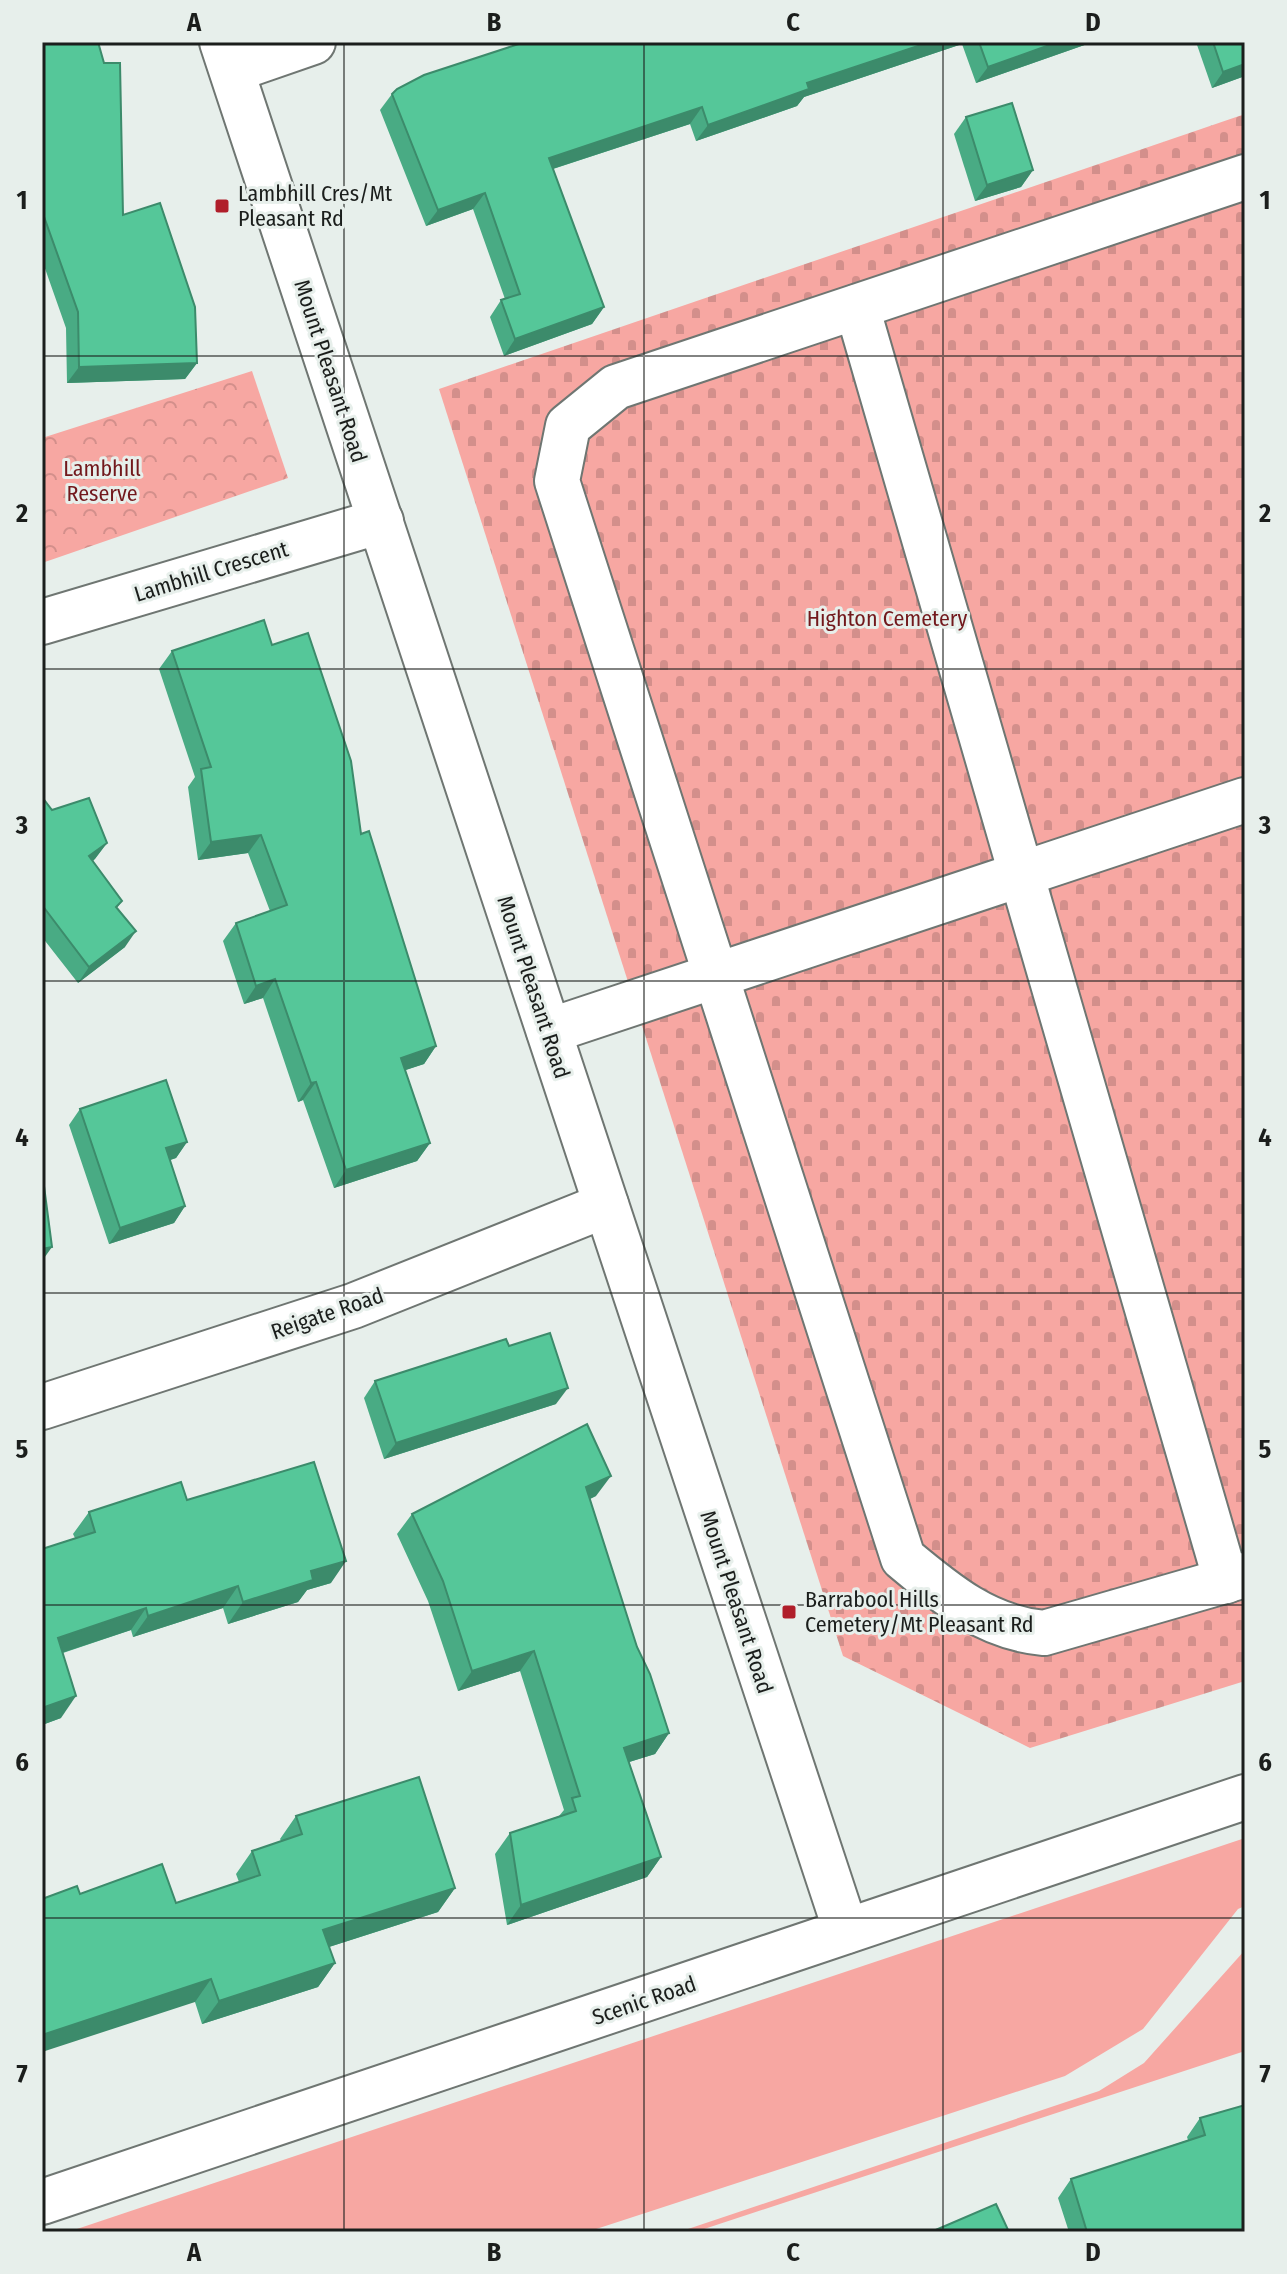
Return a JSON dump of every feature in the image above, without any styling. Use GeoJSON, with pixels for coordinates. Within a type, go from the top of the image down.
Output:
{"type":"FeatureCollection","features":[{"type":"Feature","properties":{"kind":"street"},"geometry":{"type":"LineString","coordinates":[[227,56],[313,42]]}},
{"type":"Feature","properties":{"kind":"street","name":"Mount Pleasant Road"},"geometry":{"type":"LineString","coordinates":[[227,56],[846,1931]]}},
{"type":"Feature","properties":{"kind":"street"},"geometry":{"type":"LineString","coordinates":[[857,307],[1020,876],[1236,1578],[1044,1633],[1013,1630],[946,1594],[903,1558],[557,481],[568,426],[616,387],[1245,177]]}},
{"type":"Feature","properties":{"kind":"street","name":"Lambhill Crescent"},"geometry":{"type":"LineString","coordinates":[[42,622],[381,521]]}},
{"type":"Feature","properties":{"kind":"street"},"geometry":{"type":"LineString","coordinates":[[549,1031],[1245,800]]}},
{"type":"Feature","properties":{"kind":"street","name":"Reigate Road"},"geometry":{"type":"LineString","coordinates":[[42,1407],[353,1306],[606,1205]]}},
{"type":"Feature","properties":{"kind":"street","name":"Scenic Road"},"geometry":{"type":"LineString","coordinates":[[42,2202],[1245,1797]]}},
{"type":"Feature","properties":{"kind":"green space","name":"Highton Cemetery"},"geometry":{"type":"Polygon","coordinates":[[[1245,114],[1245,1681],[1030,1748],[843,1656],[439,389],[1245,114]]]}},
{"type":"Feature","properties":{"kind":"green space","name":"Lambhill Reserve"},"geometry":{"type":"Polygon","coordinates":[[[252,371],[288,478],[42,563],[42,438],[252,371]]]}},
{"type":"Feature","properties":{"kind":"green space"},"geometry":{"type":"Polygon","coordinates":[[[1245,1838],[1245,1906],[1238,1909],[1143,2029],[1065,2076],[587,2232],[68,2232],[1245,1838]]]}},
{"type":"Feature","properties":{"kind":"green space"},"geometry":{"type":"Polygon","coordinates":[[[1245,1950],[1245,2051],[695,2232],[679,2232],[1099,2091],[1144,2063],[1245,1950]]]}},
{"type":"Feature","properties":{"kind":"building"},"geometry":{"type":"Polygon","coordinates":[[[42,42],[98,42],[104,63],[120,63],[123,215],[160,203],[195,307],[197,363],[79,367],[78,312],[42,211],[42,42]]]}},
{"type":"Feature","properties":{"kind":"building"},"geometry":{"type":"Polygon","coordinates":[[[525,42],[930,42],[807,83],[809,89],[708,125],[702,107],[549,158],[604,307],[515,339],[501,300],[520,294],[485,193],[438,210],[392,94],[424,75],[525,42]]]}},
{"type":"Feature","properties":{"kind":"building"},"geometry":{"type":"Polygon","coordinates":[[[979,42],[1058,42],[988,67],[979,42]]]}},
{"type":"Feature","properties":{"kind":"building"},"geometry":{"type":"Polygon","coordinates":[[[1213,42],[1245,42],[1245,64],[1223,72],[1213,42]]]}},
{"type":"Feature","properties":{"kind":"building"},"geometry":{"type":"Polygon","coordinates":[[[1012,103],[1033,170],[987,185],[966,117],[1012,103]]]}},
{"type":"Feature","properties":{"kind":"building"},"geometry":{"type":"Polygon","coordinates":[[[264,620],[272,645],[308,633],[351,761],[361,834],[369,831],[436,1046],[401,1058],[430,1143],[346,1170],[316,1082],[311,1083],[275,979],[256,986],[236,923],[287,905],[261,835],[211,842],[201,769],[211,767],[172,651],[264,620]]]}},
{"type":"Feature","properties":{"kind":"building"},"geometry":{"type":"Polygon","coordinates":[[[42,797],[52,810],[89,798],[107,843],[89,856],[122,901],[116,907],[136,931],[89,967],[42,905],[42,797]]]}},
{"type":"Feature","properties":{"kind":"building"},"geometry":{"type":"Polygon","coordinates":[[[166,1080],[187,1142],[166,1148],[185,1206],[120,1228],[80,1109],[166,1080]]]}},
{"type":"Feature","properties":{"kind":"building"},"geometry":{"type":"Polygon","coordinates":[[[42,1171],[52,1247],[42,1249],[42,1171]]]}},
{"type":"Feature","properties":{"kind":"building"},"geometry":{"type":"Polygon","coordinates":[[[550,1333],[568,1388],[396,1443],[375,1381],[506,1339],[509,1346],[550,1333]]]}},
{"type":"Feature","properties":{"kind":"building"},"geometry":{"type":"Polygon","coordinates":[[[587,1424],[611,1476],[586,1487],[637,1647],[650,1674],[669,1733],[624,1748],[661,1857],[521,1905],[510,1833],[576,1811],[572,1798],[580,1796],[534,1651],[472,1671],[443,1581],[412,1514],[587,1424]]]}},
{"type":"Feature","properties":{"kind":"building"},"geometry":{"type":"Polygon","coordinates":[[[314,1462],[346,1561],[311,1571],[313,1580],[243,1602],[238,1586],[148,1616],[146,1608],[58,1638],[76,1696],[42,1708],[42,1549],[95,1532],[89,1512],[181,1482],[187,1500],[314,1462]]]}},
{"type":"Feature","properties":{"kind":"building"},"geometry":{"type":"Polygon","coordinates":[[[419,1777],[455,1888],[323,1930],[335,1963],[219,2001],[211,1979],[42,2035],[42,1899],[77,1886],[80,1894],[162,1864],[176,1903],[260,1875],[252,1851],[302,1834],[296,1816],[419,1777]]]}},
{"type":"Feature","properties":{"kind":"building"},"geometry":{"type":"Polygon","coordinates":[[[1245,2105],[1245,2232],[1087,2232],[1071,2179],[1205,2135],[1200,2118],[1245,2105]]]}},
{"type":"Feature","properties":{"kind":"building"},"geometry":{"type":"Polygon","coordinates":[[[996,2204],[1009,2232],[931,2232],[996,2204]]]}},
{"type":"Feature","properties":{"kind":"place","name":"Lambhill Cres/Mt Pleasant Rd"},"geometry":{"type":"Point","coordinates":[222,206]}},
{"type":"Feature","properties":{"kind":"place","name":"Barrabool Hills Cemetery/Mt Pleasant Rd"},"geometry":{"type":"Point","coordinates":[789,1612]}}]}
